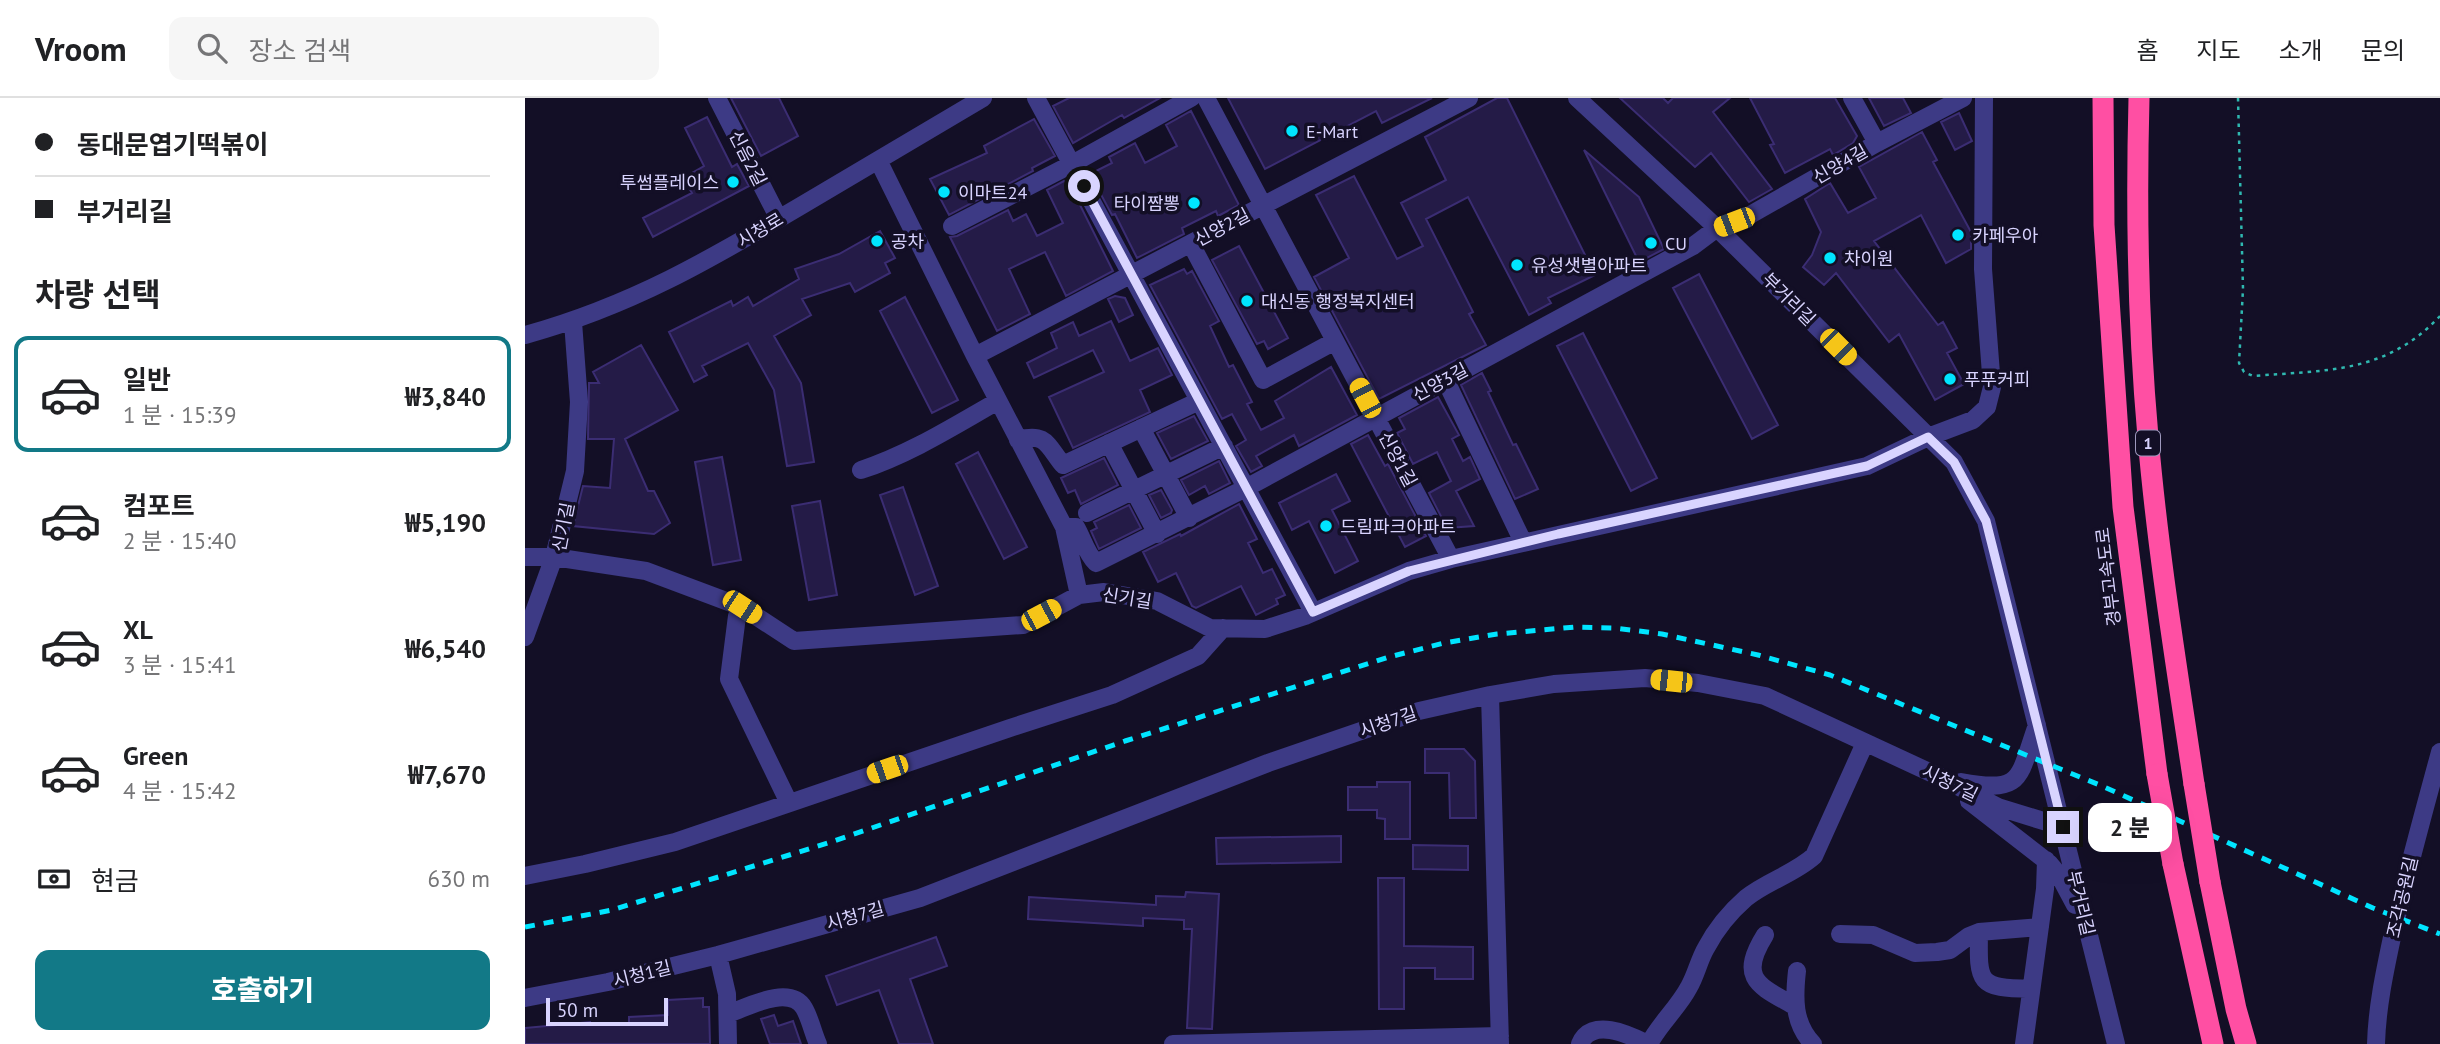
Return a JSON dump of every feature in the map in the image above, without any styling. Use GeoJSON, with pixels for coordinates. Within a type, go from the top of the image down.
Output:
{"type":"FeatureCollection","features":[{"type":"Feature","properties":{"kind":"highway","name":"경부고속도로"},"geometry":{"type":"LineString","coordinates":[[2103,98],[2104,225],[2120,466],[2140,656],[2173,863],[2213,1044]]}},
{"type":"Feature","properties":{"kind":"highway","name":"1"},"geometry":{"type":"LineString","coordinates":[[2139,98],[2139,271],[2148,437],[2160,554],[2210,881],[2236,1009],[2246,1044]]}},
{"type":"Feature","properties":{"kind":"street","name":"신음2길"},"geometry":{"type":"LineString","coordinates":[[717,98],[779,219]]}},
{"type":"Feature","properties":{"kind":"street","name":"시청로"},"geometry":{"type":"LineString","coordinates":[[525,335],[573,322],[643,294],[706,262],[983,98]]}},
{"type":"Feature","properties":{"kind":"street"},"geometry":{"type":"LineString","coordinates":[[1036,98],[1313,612]]}},
{"type":"Feature","properties":{"kind":"street"},"geometry":{"type":"LineString","coordinates":[[952,226],[1191,98]]}},
{"type":"Feature","properties":{"kind":"street","name":"신양1길"},"geometry":{"type":"LineString","coordinates":[[1206,98],[1451,559]]}},
{"type":"Feature","properties":{"kind":"street","name":"신양2길"},"geometry":{"type":"LineString","coordinates":[[975,356],[1469,98]]}},
{"type":"Feature","properties":{"kind":"street","name":"부거리길"},"geometry":{"type":"LineString","coordinates":[[1577,98],[1717,228],[1954,462],[1986,521],[2116,1044]]}},
{"type":"Feature","properties":{"kind":"street"},"geometry":{"type":"LineString","coordinates":[[1852,98],[1877,143]]}},
{"type":"Feature","properties":{"kind":"street","name":"신양4길"},"geometry":{"type":"LineString","coordinates":[[1717,228],[1750,215],[1963,98]]}},
{"type":"Feature","properties":{"kind":"street","name":"신기길"},"geometry":{"type":"LineString","coordinates":[[573,322],[579,402],[575,471],[554,557],[646,571],[742,607],[793,641],[1023,625],[1079,595],[1104,592],[1157,601],[1210,628],[1265,629],[1313,612],[1409,571],[1523,542],[1867,466],[1928,437],[1973,420],[1987,407],[1992,387],[1983,269],[1984,98]]}},
{"type":"Feature","properties":{"kind":"street"},"geometry":{"type":"LineString","coordinates":[[878,160],[1064,527],[1079,595]]}},
{"type":"Feature","properties":{"kind":"street","name":"신양3길"},"geometry":{"type":"LineString","coordinates":[[1064,527],[1076,527],[1088,556],[1096,563],[1246,488],[1693,246],[1717,228]]}},
{"type":"Feature","properties":{"kind":"street"},"geometry":{"type":"LineString","coordinates":[[1191,244],[1263,380],[1335,341]]}},
{"type":"Feature","properties":{"kind":"street"},"geometry":{"type":"LineString","coordinates":[[1445,379],[1523,542]]}},
{"type":"Feature","properties":{"kind":"street"},"geometry":{"type":"LineString","coordinates":[[861,470],[888,461],[916,447],[998,401]]}},
{"type":"Feature","properties":{"kind":"street"},"geometry":{"type":"LineString","coordinates":[[1018,440],[1034,435],[1043,439],[1063,465],[1199,401]]}},
{"type":"Feature","properties":{"kind":"street"},"geometry":{"type":"LineString","coordinates":[[1141,428],[1189,518]]}},
{"type":"Feature","properties":{"kind":"street"},"geometry":{"type":"LineString","coordinates":[[1109,443],[1157,534]]}},
{"type":"Feature","properties":{"kind":"street"},"geometry":{"type":"LineString","coordinates":[[1087,513],[1224,446]]}},
{"type":"Feature","properties":{"kind":"street"},"geometry":{"type":"LineString","coordinates":[[525,557],[554,557],[525,637]]}},
{"type":"Feature","properties":{"kind":"street"},"geometry":{"type":"LineString","coordinates":[[742,607],[737,615],[729,679],[789,803]]}},
{"type":"Feature","properties":{"kind":"street"},"geometry":{"type":"LineString","coordinates":[[525,876],[675,842],[1010,727],[1112,695],[1198,656],[1223,628]]}},
{"type":"Feature","properties":{"kind":"street","name":"시청7길"},"geometry":{"type":"LineString","coordinates":[[717,955],[920,898],[1268,764],[1419,711],[1554,684],[1645,678],[1698,683],[1765,696],[1999,807],[2063,827]]}},
{"type":"Feature","properties":{"kind":"street"},"geometry":{"type":"LineString","coordinates":[[1173,1044],[1500,1040],[1490,695]]}},
{"type":"Feature","properties":{"kind":"street"},"geometry":{"type":"LineString","coordinates":[[1940,777],[1997,788],[2007,785],[2016,779],[2037,725]]}},
{"type":"Feature","properties":{"kind":"street"},"geometry":{"type":"LineString","coordinates":[[1580,1044],[1583,1035],[1598,1030],[1633,1037],[1648,1044],[1691,985],[1705,949],[1725,919],[1747,897],[1779,877],[1802,867],[1814,856],[1865,743]]}},
{"type":"Feature","properties":{"kind":"street","name":"조각공원길"},"geometry":{"type":"LineString","coordinates":[[2376,1044],[2376,1026],[2387,961],[2407,871],[2440,752]]}},
{"type":"Feature","properties":{"kind":"street"},"geometry":{"type":"LineString","coordinates":[[1940,777],[2046,860],[2059,875],[2089,937]]}},
{"type":"Feature","properties":{"kind":"street"},"geometry":{"type":"LineString","coordinates":[[2024,1044],[2045,889],[2046,860]]}},
{"type":"Feature","properties":{"kind":"street"},"geometry":{"type":"LineString","coordinates":[[1840,934],[1873,935],[1915,953],[1950,950],[1979,932],[2040,927]]}},
{"type":"Feature","properties":{"kind":"street"},"geometry":{"type":"LineString","coordinates":[[1979,932],[1978,969],[1983,978],[1990,985],[2001,988],[2031,989]]}},
{"type":"Feature","properties":{"kind":"street"},"geometry":{"type":"LineString","coordinates":[[1765,935],[1756,948],[1752,963],[1754,976],[1759,985],[1769,993],[1796,1007]]}},
{"type":"Feature","properties":{"kind":"street"},"geometry":{"type":"LineString","coordinates":[[717,955],[727,994],[728,1044]]}},
{"type":"Feature","properties":{"kind":"street","name":"시청1길"},"geometry":{"type":"LineString","coordinates":[[525,998],[608,982],[717,955]]}},
{"type":"Feature","properties":{"kind":"street"},"geometry":{"type":"LineString","coordinates":[[1797,971],[1797,1017],[1802,1031],[1813,1044]]}},
{"type":"Feature","properties":{"kind":"street"},"geometry":{"type":"LineString","coordinates":[[728,1014],[772,997],[782,996],[803,1006],[818,1044]]}},
{"type":"Feature","properties":{"kind":"path"},"geometry":{"type":"LineString","coordinates":[[2238,98],[2243,289],[2239,363],[2244,372],[2260,376],[2369,362],[2400,350],[2440,316]]}},
{"type":"Feature","properties":{"kind":"building"},"geometry":{"type":"Polygon","coordinates":[[[731,98],[779,98],[798,136],[761,156],[731,98]]]}},
{"type":"Feature","properties":{"kind":"building"},"geometry":{"type":"Polygon","coordinates":[[[1069,98],[1160,98],[1124,118],[1122,115],[1073,143],[1053,106],[1069,98]]]}},
{"type":"Feature","properties":{"kind":"building","name":"E-Mart"},"geometry":{"type":"Polygon","coordinates":[[[1228,98],[1432,98],[1382,123],[1376,111],[1265,169],[1228,98]]]}},
{"type":"Feature","properties":{"kind":"building"},"geometry":{"type":"Polygon","coordinates":[[[1497,98],[1507,98],[1595,275],[1548,298],[1551,303],[1529,315],[1468,197],[1426,219],[1473,312],[1469,314],[1486,345],[1379,399],[1314,277],[1349,258],[1316,195],[1354,176],[1397,259],[1423,246],[1401,203],[1446,180],[1425,137],[1497,98]]]}},
{"type":"Feature","properties":{"kind":"building"},"geometry":{"type":"Polygon","coordinates":[[[1620,98],[1663,98],[1668,103],[1673,98],[1730,98],[1713,112],[1772,189],[1749,202],[1711,153],[1695,167],[1620,98]]]}},
{"type":"Feature","properties":{"kind":"building"},"geometry":{"type":"Polygon","coordinates":[[[1750,98],[1835,98],[1857,136],[1853,143],[1833,155],[1830,149],[1785,173],[1770,145],[1774,144],[1750,98]]]}},
{"type":"Feature","properties":{"kind":"building"},"geometry":{"type":"Polygon","coordinates":[[[1869,98],[1903,98],[1911,113],[1884,126],[1869,98]]]}},
{"type":"Feature","properties":{"kind":"building"},"geometry":{"type":"Polygon","coordinates":[[[1191,111],[1239,205],[1218,216],[1216,211],[1182,228],[1184,234],[1137,258],[1115,214],[1112,215],[1090,174],[1112,163],[1109,157],[1135,143],[1145,163],[1177,146],[1166,125],[1191,111]]]}},
{"type":"Feature","properties":{"kind":"building"},"geometry":{"type":"Polygon","coordinates":[[[1959,113],[1972,141],[1955,150],[1941,122],[1959,113]]]}},
{"type":"Feature","properties":{"kind":"building"},"geometry":{"type":"Polygon","coordinates":[[[707,117],[732,167],[737,164],[749,186],[653,237],[643,218],[692,193],[683,178],[704,166],[685,128],[707,117]]]}},
{"type":"Feature","properties":{"kind":"building"},"geometry":{"type":"Polygon","coordinates":[[[1034,119],[1055,156],[1032,168],[1033,171],[949,215],[930,179],[987,153],[984,146],[1034,119]]]}},
{"type":"Feature","properties":{"kind":"building"},"geometry":{"type":"Polygon","coordinates":[[[1922,132],[1937,160],[1933,162],[1971,232],[1971,249],[1946,263],[1921,215],[1874,241],[1938,325],[1943,322],[1957,348],[1947,353],[1964,384],[1935,400],[1899,334],[1889,342],[1836,273],[1824,285],[1803,267],[1812,255],[1821,232],[1805,199],[1830,183],[1848,213],[1876,198],[1859,167],[1922,132]]]}},
{"type":"Feature","properties":{"kind":"building"},"geometry":{"type":"Polygon","coordinates":[[[1584,150],[1639,197],[1664,249],[1639,262],[1584,150]]]}},
{"type":"Feature","properties":{"kind":"building"},"geometry":{"type":"Polygon","coordinates":[[[1064,181],[1070,185],[1113,271],[1066,296],[1045,252],[1009,269],[1030,314],[997,331],[950,237],[1008,210],[1013,221],[1026,214],[1037,236],[1063,223],[1047,190],[1064,181]]]}},
{"type":"Feature","properties":{"kind":"building"},"geometry":{"type":"Polygon","coordinates":[[[880,231],[895,258],[885,263],[890,273],[855,292],[850,283],[802,299],[811,315],[774,336],[801,383],[814,462],[787,466],[774,390],[748,343],[702,366],[707,375],[694,382],[669,332],[731,301],[733,306],[748,297],[753,306],[799,279],[795,269],[839,254],[880,231]]]}},
{"type":"Feature","properties":{"kind":"building","name":"대신동 행정복지센터"},"geometry":{"type":"Polygon","coordinates":[[[1239,246],[1288,338],[1268,349],[1264,341],[1257,344],[1212,260],[1239,246]]]}},
{"type":"Feature","properties":{"kind":"building"},"geometry":{"type":"Polygon","coordinates":[[[1184,269],[1187,274],[1192,271],[1219,321],[1210,326],[1229,367],[1233,365],[1252,402],[1247,404],[1261,430],[1284,418],[1275,401],[1331,367],[1357,415],[1299,446],[1294,435],[1256,456],[1262,466],[1251,472],[1236,446],[1246,440],[1232,414],[1222,419],[1150,285],[1184,269]]]}},
{"type":"Feature","properties":{"kind":"building"},"geometry":{"type":"Polygon","coordinates":[[[1699,274],[1778,425],[1752,439],[1673,288],[1699,274]]]}},
{"type":"Feature","properties":{"kind":"building"},"geometry":{"type":"Polygon","coordinates":[[[1115,296],[1125,298],[1133,315],[1119,322],[1108,299],[1115,296]]]}},
{"type":"Feature","properties":{"kind":"building"},"geometry":{"type":"Polygon","coordinates":[[[905,297],[958,400],[932,413],[880,311],[905,297]]]}},
{"type":"Feature","properties":{"kind":"building"},"geometry":{"type":"Polygon","coordinates":[[[1111,321],[1130,361],[1158,348],[1172,375],[1140,390],[1150,412],[1073,448],[1049,397],[1104,372],[1093,350],[1034,378],[1027,363],[1057,348],[1051,333],[1073,322],[1079,336],[1111,321]]]}},
{"type":"Feature","properties":{"kind":"building"},"geometry":{"type":"Polygon","coordinates":[[[1583,333],[1657,478],[1631,491],[1557,346],[1583,333]]]}},
{"type":"Feature","properties":{"kind":"building"},"geometry":{"type":"Polygon","coordinates":[[[641,345],[678,410],[625,439],[648,491],[654,491],[670,523],[654,534],[573,526],[583,486],[610,488],[614,439],[588,439],[589,383],[599,383],[593,372],[641,345]]]}},
{"type":"Feature","properties":{"kind":"building"},"geometry":{"type":"Polygon","coordinates":[[[1482,373],[1513,445],[1516,444],[1538,489],[1515,499],[1461,385],[1482,373]]]}},
{"type":"Feature","properties":{"kind":"building"},"geometry":{"type":"Polygon","coordinates":[[[1438,397],[1459,435],[1452,439],[1463,461],[1470,457],[1480,479],[1456,491],[1474,526],[1447,528],[1429,493],[1451,481],[1437,452],[1413,464],[1397,433],[1405,429],[1399,418],[1438,397]]]}},
{"type":"Feature","properties":{"kind":"building"},"geometry":{"type":"Polygon","coordinates":[[[1194,416],[1208,441],[1171,459],[1157,433],[1194,416]]]}},
{"type":"Feature","properties":{"kind":"building"},"geometry":{"type":"Polygon","coordinates":[[[1368,435],[1385,466],[1388,464],[1426,536],[1405,547],[1351,444],[1368,435]]]}},
{"type":"Feature","properties":{"kind":"building"},"geometry":{"type":"Polygon","coordinates":[[[978,452],[1027,547],[1004,559],[956,464],[978,452]]]}},
{"type":"Feature","properties":{"kind":"building"},"geometry":{"type":"Polygon","coordinates":[[[722,457],[741,560],[713,565],[695,462],[722,457]]]}},
{"type":"Feature","properties":{"kind":"building"},"geometry":{"type":"Polygon","coordinates":[[[1104,458],[1118,485],[1081,504],[1075,490],[1068,493],[1061,478],[1104,458]]]}},
{"type":"Feature","properties":{"kind":"building"},"geometry":{"type":"Polygon","coordinates":[[[1219,461],[1230,483],[1209,494],[1205,486],[1189,495],[1181,480],[1219,461]]]}},
{"type":"Feature","properties":{"kind":"building","name":"드림파크아파트"},"geometry":{"type":"Polygon","coordinates":[[[1336,474],[1350,501],[1332,510],[1358,561],[1335,573],[1309,521],[1292,530],[1279,503],[1336,474]]]}},
{"type":"Feature","properties":{"kind":"building"},"geometry":{"type":"Polygon","coordinates":[[[903,487],[938,586],[915,595],[880,495],[903,487]]]}},
{"type":"Feature","properties":{"kind":"building"},"geometry":{"type":"Polygon","coordinates":[[[1161,490],[1172,510],[1161,518],[1149,495],[1161,490]]]}},
{"type":"Feature","properties":{"kind":"building"},"geometry":{"type":"Polygon","coordinates":[[[820,501],[837,595],[809,600],[792,506],[820,501]]]}},
{"type":"Feature","properties":{"kind":"building"},"geometry":{"type":"Polygon","coordinates":[[[1239,504],[1257,539],[1248,543],[1263,573],[1272,569],[1285,595],[1276,599],[1278,604],[1256,615],[1241,586],[1196,608],[1192,606],[1176,573],[1158,582],[1143,552],[1180,534],[1181,536],[1239,504]]]}},
{"type":"Feature","properties":{"kind":"building"},"geometry":{"type":"Polygon","coordinates":[[[1129,505],[1141,528],[1099,549],[1091,531],[1097,528],[1094,522],[1129,505]]]}},
{"type":"Feature","properties":{"kind":"building"},"geometry":{"type":"Polygon","coordinates":[[[1425,749],[1464,749],[1475,761],[1476,818],[1450,818],[1449,773],[1425,773],[1425,749]]]}},
{"type":"Feature","properties":{"kind":"building"},"geometry":{"type":"Polygon","coordinates":[[[1377,782],[1410,782],[1410,839],[1385,839],[1385,819],[1377,818],[1377,810],[1348,810],[1348,787],[1377,787],[1377,782]]]}},
{"type":"Feature","properties":{"kind":"building"},"geometry":{"type":"Polygon","coordinates":[[[1341,836],[1341,862],[1217,864],[1216,838],[1341,836]]]}},
{"type":"Feature","properties":{"kind":"building"},"geometry":{"type":"Polygon","coordinates":[[[1413,845],[1468,846],[1468,870],[1413,869],[1413,845]]]}},
{"type":"Feature","properties":{"kind":"building"},"geometry":{"type":"Polygon","coordinates":[[[1378,878],[1404,878],[1404,946],[1473,947],[1473,979],[1435,979],[1435,968],[1404,968],[1404,1009],[1379,1009],[1378,878]]]}},
{"type":"Feature","properties":{"kind":"building"},"geometry":{"type":"Polygon","coordinates":[[[1186,892],[1219,894],[1212,1029],[1187,1028],[1192,929],[1184,929],[1184,920],[1143,918],[1143,926],[1028,919],[1029,897],[1156,905],[1156,896],[1185,897],[1186,892]]]}},
{"type":"Feature","properties":{"kind":"building"},"geometry":{"type":"Polygon","coordinates":[[[936,937],[947,966],[910,979],[933,1044],[899,1044],[879,990],[837,1005],[826,976],[936,937]]]}},
{"type":"Feature","properties":{"kind":"building"},"geometry":{"type":"Polygon","coordinates":[[[703,998],[703,1007],[709,1007],[710,1044],[525,1044],[525,1028],[590,1022],[590,1025],[629,1023],[629,1017],[668,1015],[668,1000],[703,998]]]}},
{"type":"Feature","properties":{"kind":"building"},"geometry":{"type":"Polygon","coordinates":[[[774,1015],[778,1026],[793,1021],[801,1044],[770,1044],[761,1019],[774,1015]]]}},
{"type":"Feature","properties":{"kind":"railway"},"geometry":{"type":"LineString","coordinates":[[525,927],[612,910],[828,843],[1125,741],[1389,657],[1444,643],[1497,634],[1575,627],[1615,628],[1662,634],[1758,655],[1830,675],[2102,786],[2373,908],[2440,934]]}},
{"type":"Feature","properties":{"kind":"place","name":"E-Mart"},"geometry":{"type":"Point","coordinates":[1292,131]}},
{"type":"Feature","properties":{"kind":"place","name":"투썸플레이스"},"geometry":{"type":"Point","coordinates":[733,182]}},
{"type":"Feature","properties":{"kind":"place","name":"이마트24"},"geometry":{"type":"Point","coordinates":[944,192]}},
{"type":"Feature","properties":{"kind":"place","name":"타이짬뽕"},"geometry":{"type":"Point","coordinates":[1194,203]}},
{"type":"Feature","properties":{"kind":"place","name":"카페우아"},"geometry":{"type":"Point","coordinates":[1958,235]}},
{"type":"Feature","properties":{"kind":"place","name":"공차"},"geometry":{"type":"Point","coordinates":[877,241]}},
{"type":"Feature","properties":{"kind":"place","name":"CU"},"geometry":{"type":"Point","coordinates":[1651,243]}},
{"type":"Feature","properties":{"kind":"place","name":"차이원"},"geometry":{"type":"Point","coordinates":[1830,258]}},
{"type":"Feature","properties":{"kind":"place","name":"유성샛별아파트"},"geometry":{"type":"Point","coordinates":[1517,265]}},
{"type":"Feature","properties":{"kind":"place","name":"대신동 행정복지센터"},"geometry":{"type":"Point","coordinates":[1247,301]}},
{"type":"Feature","properties":{"kind":"place","name":"푸푸커피"},"geometry":{"type":"Point","coordinates":[1950,379]}},
{"type":"Feature","properties":{"kind":"place","name":"드림파크아파트"},"geometry":{"type":"Point","coordinates":[1326,526]}},
{"type":"Feature","properties":{"kind":"route"},"geometry":{"type":"LineString","coordinates":[[1084,186],[1313,612],[1409,571],[1451,559],[1867,466],[1928,437],[1954,462],[1986,521],[2063,827]]}}]}
